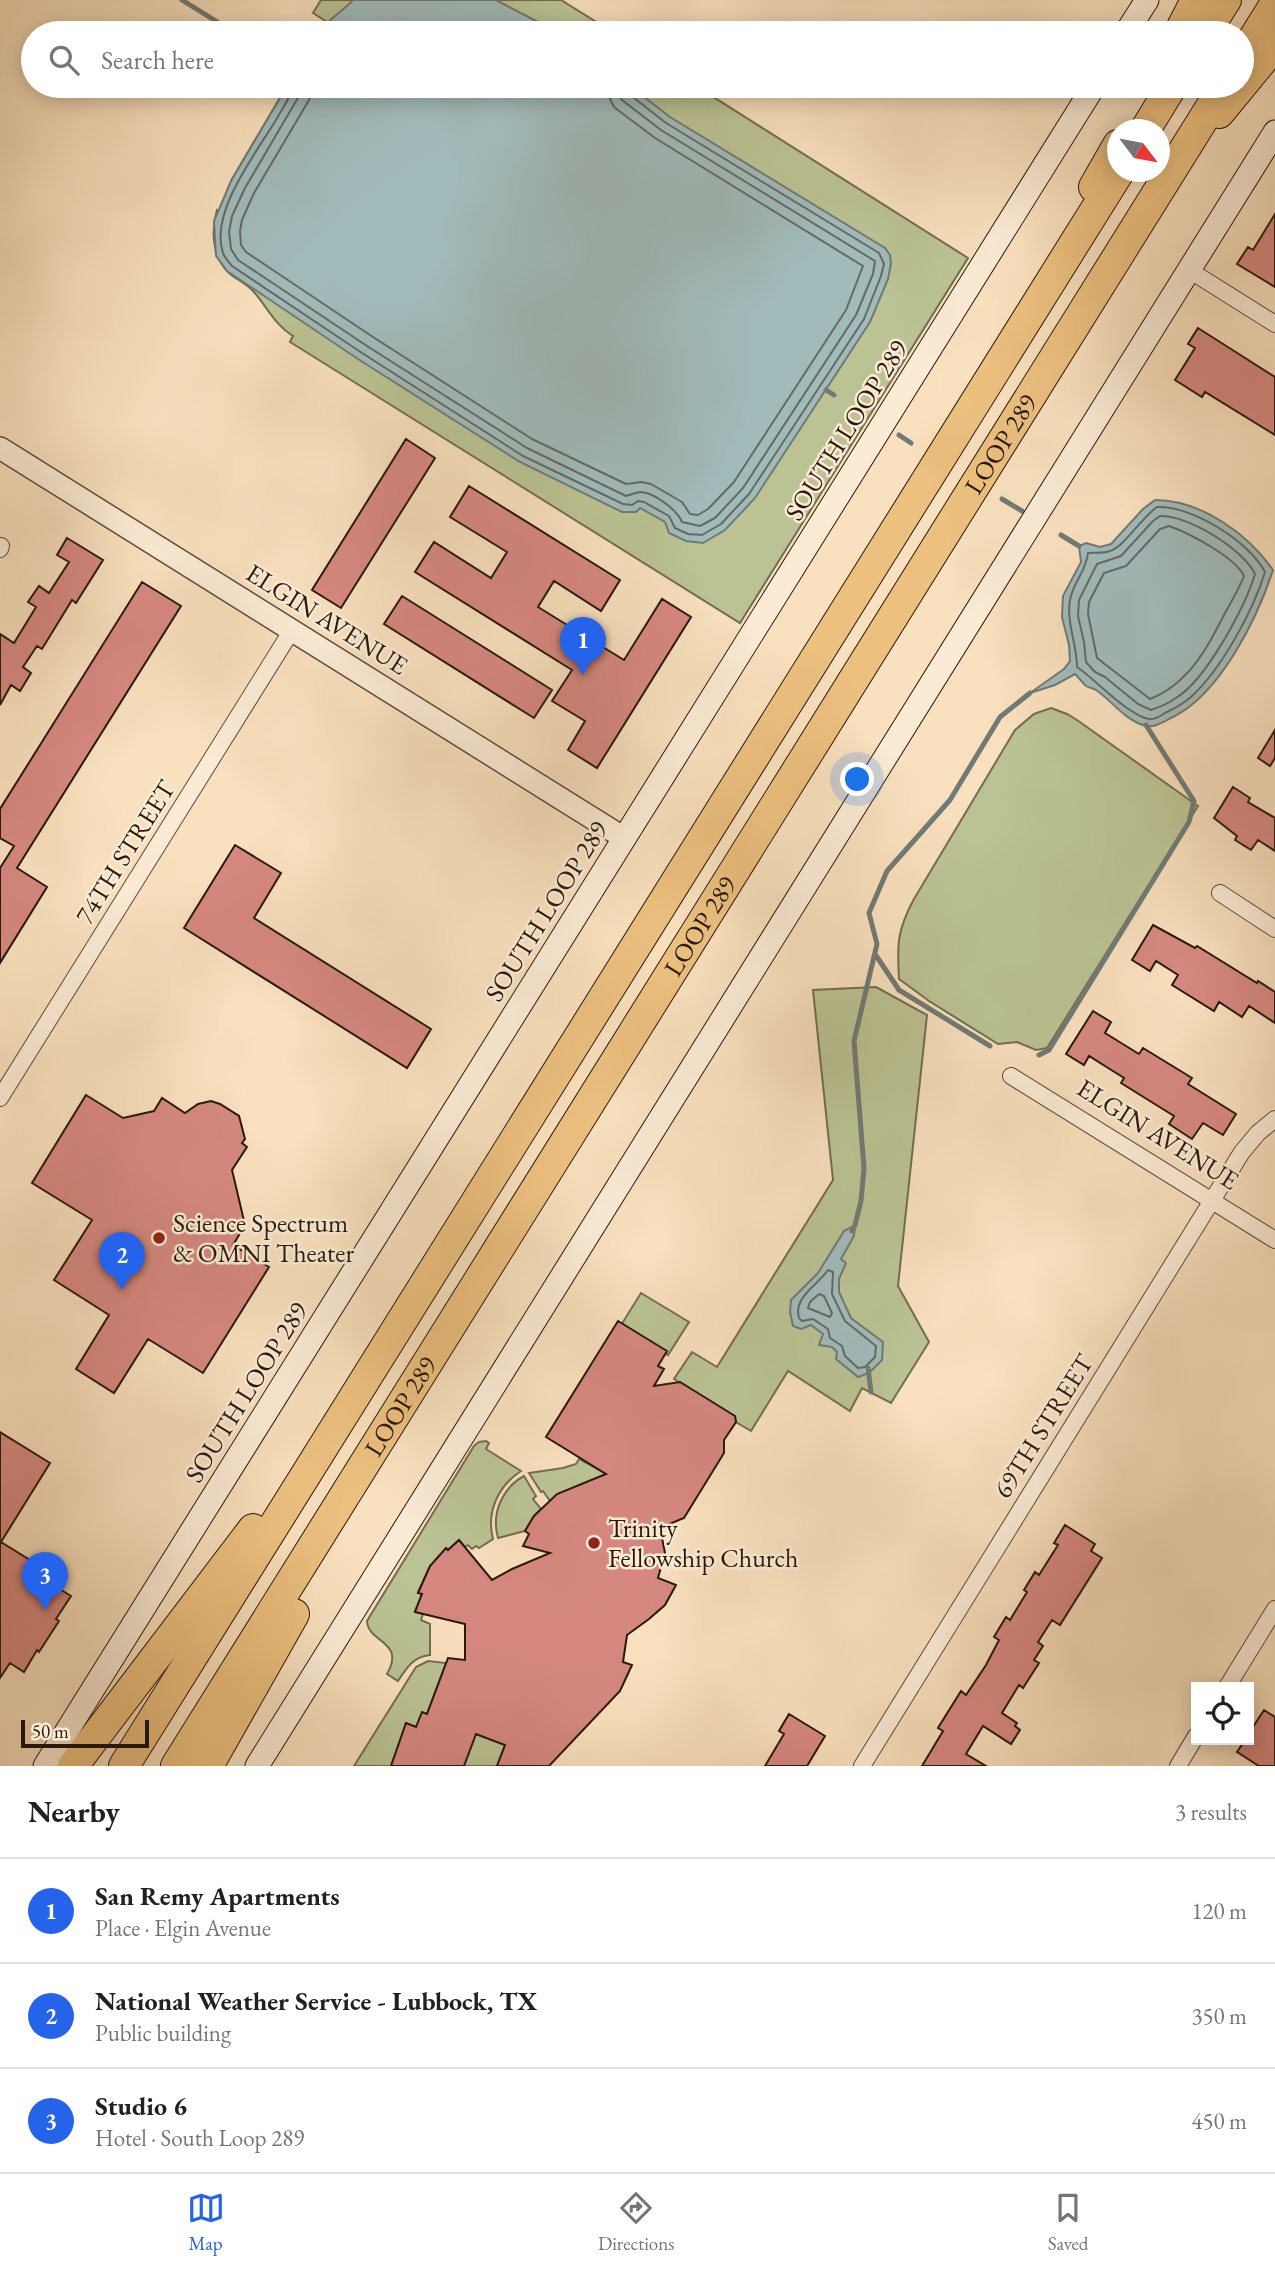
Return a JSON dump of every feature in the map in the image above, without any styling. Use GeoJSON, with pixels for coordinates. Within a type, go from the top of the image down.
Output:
{"type":"FeatureCollection","features":[{"type":"Feature","properties":{"kind":"highway"},"geometry":{"type":"LineString","coordinates":[[1185,21],[1196,0]]}},
{"type":"Feature","properties":{"kind":"highway"},"geometry":{"type":"LineString","coordinates":[[1213,21],[1226,0]]}},
{"type":"Feature","properties":{"kind":"highway"},"geometry":{"type":"LineString","coordinates":[[1254,38],[1275,4]]}},
{"type":"Feature","properties":{"kind":"highway"},"geometry":{"type":"LineString","coordinates":[[1254,71],[1275,46]]}},
{"type":"Feature","properties":{"kind":"highway"},"geometry":{"type":"LineString","coordinates":[[1132,119],[1143,98]]}},
{"type":"Feature","properties":{"kind":"highway"},"geometry":{"type":"LineString","coordinates":[[1152,119],[1165,98]]}},
{"type":"Feature","properties":{"kind":"highway","name":"LOOP 289"},"geometry":{"type":"LineString","coordinates":[[1170,172],[1216,98]]}},
{"type":"Feature","properties":{"kind":"highway"},"geometry":{"type":"LineString","coordinates":[[1170,173],[1232,98]]}},
{"type":"Feature","properties":{"kind":"highway"},"geometry":{"type":"LineString","coordinates":[[968,413],[1107,165]]}},
{"type":"Feature","properties":{"kind":"highway","name":"LOOP 289"},"geometry":{"type":"LineString","coordinates":[[124,1766],[1113,182]]}},
{"type":"Feature","properties":{"kind":"highway","name":"LOOP 289"},"geometry":{"type":"LineString","coordinates":[[176,1766],[1164,182]]}},
{"type":"Feature","properties":{"kind":"highway"},"geometry":{"type":"LineString","coordinates":[[208,1766],[308,1587],[373,1451]]}},
{"type":"Feature","properties":{"kind":"highway"},"geometry":{"type":"LineString","coordinates":[[73,1766],[244,1538],[306,1473]]}},
{"type":"Feature","properties":{"kind":"main road"},"geometry":{"type":"LineString","coordinates":[[1134,21],[1147,0]]}},
{"type":"Feature","properties":{"kind":"main road","name":"SOUTH LOOP 289"},"geometry":{"type":"LineString","coordinates":[[45,1766],[1086,98]]}},
{"type":"Feature","properties":{"kind":"main road"},"geometry":{"type":"LineString","coordinates":[[257,1766],[1275,132]]}},
{"type":"Feature","properties":{"kind":"street"},"geometry":{"type":"LineString","coordinates":[[1189,270],[1275,324]]}},
{"type":"Feature","properties":{"kind":"street","name":"ELGIN AVENUE"},"geometry":{"type":"LineString","coordinates":[[0,447],[624,838]]}},
{"type":"Feature","properties":{"kind":"street","name":"74TH STREET"},"geometry":{"type":"LineString","coordinates":[[0,1098],[292,631]]}},
{"type":"Feature","properties":{"kind":"street"},"geometry":{"type":"LineString","coordinates":[[1220,893],[1275,929]]}},
{"type":"Feature","properties":{"kind":"street","name":"ELGIN AVENUE"},"geometry":{"type":"LineString","coordinates":[[1011,1076],[1275,1240]]}},
{"type":"Feature","properties":{"kind":"street","name":"69TH STREET"},"geometry":{"type":"LineString","coordinates":[[862,1766],[1242,1152],[1258,1133],[1275,1119]]}},
{"type":"Feature","properties":{"kind":"street"},"geometry":{"type":"LineString","coordinates":[[1230,1682],[1275,1609]]}},
{"type":"Feature","properties":{"kind":"street"},"geometry":{"type":"LineString","coordinates":[[1178,1766],[1191,1744]]}},
{"type":"Feature","properties":{"kind":"green space"},"geometry":{"type":"Polygon","coordinates":[[[321,0],[561,0],[595,21],[325,21],[313,13],[321,0]]]}},
{"type":"Feature","properties":{"kind":"green space"},"geometry":{"type":"Polygon","coordinates":[[[280,98],[715,98],[968,258],[740,623],[290,342],[293,336],[276,321],[251,289],[228,272],[216,251],[214,226],[217,210],[231,219],[248,191],[231,181],[280,98]]]}},
{"type":"Feature","properties":{"kind":"green space"},"geometry":{"type":"Polygon","coordinates":[[[1051,708],[1077,720],[1198,806],[1047,1048],[1036,1050],[1017,1042],[998,1044],[899,979],[898,947],[904,920],[914,899],[1015,730],[1034,714],[1051,708]]]}},
{"type":"Feature","properties":{"kind":"green space"},"geometry":{"type":"Polygon","coordinates":[[[876,987],[927,1015],[898,1286],[929,1342],[891,1403],[862,1388],[850,1411],[788,1371],[751,1431],[736,1422],[734,1416],[674,1379],[692,1352],[717,1367],[833,1180],[813,990],[876,987]]]}},
{"type":"Feature","properties":{"kind":"green space"},"geometry":{"type":"Polygon","coordinates":[[[641,1293],[689,1322],[668,1355],[653,1345],[618,1330],[641,1293]]]}},
{"type":"Feature","properties":{"kind":"green space"},"geometry":{"type":"Polygon","coordinates":[[[486,1441],[489,1443],[486,1449],[521,1471],[506,1484],[496,1500],[491,1519],[493,1539],[479,1548],[476,1546],[472,1549],[468,1545],[465,1547],[459,1540],[430,1566],[418,1592],[422,1594],[415,1611],[423,1614],[421,1620],[430,1624],[430,1655],[415,1660],[398,1681],[387,1674],[392,1663],[389,1649],[373,1634],[367,1621],[474,1446],[486,1441]]]}},
{"type":"Feature","properties":{"kind":"green space"},"geometry":{"type":"Polygon","coordinates":[[[579,1459],[606,1474],[611,1485],[550,1501],[529,1473],[563,1468],[576,1464],[579,1459]]]}},
{"type":"Feature","properties":{"kind":"green space"},"geometry":{"type":"Polygon","coordinates":[[[524,1476],[536,1496],[533,1499],[541,1509],[525,1531],[498,1538],[496,1520],[500,1503],[510,1487],[524,1476]]]}},
{"type":"Feature","properties":{"kind":"green space"},"geometry":{"type":"Polygon","coordinates":[[[428,1661],[446,1663],[427,1714],[416,1727],[406,1723],[391,1766],[354,1766],[416,1667],[428,1661]]]}},
{"type":"Feature","properties":{"kind":"green space"},"geometry":{"type":"Polygon","coordinates":[[[476,1734],[505,1745],[497,1766],[458,1766],[476,1734]]]}},
{"type":"Feature","properties":{"kind":"water"},"geometry":{"type":"Polygon","coordinates":[[[353,0],[496,0],[536,21],[330,21],[353,0]]]}},
{"type":"Feature","properties":{"kind":"water"},"geometry":{"type":"Polygon","coordinates":[[[280,98],[645,98],[670,117],[885,248],[890,255],[891,264],[888,279],[870,322],[755,498],[725,530],[703,543],[686,541],[669,533],[665,522],[640,508],[636,512],[622,512],[520,462],[358,359],[227,271],[216,256],[214,221],[231,181],[280,98]]]}},
{"type":"Feature","properties":{"kind":"water"},"geometry":{"type":"Polygon","coordinates":[[[1155,500],[1189,506],[1222,522],[1250,544],[1273,570],[1247,632],[1235,653],[1206,691],[1190,706],[1155,726],[1136,722],[1096,690],[1086,686],[1075,674],[1055,685],[1030,693],[1064,669],[1070,661],[1062,617],[1063,596],[1081,562],[1079,546],[1086,543],[1100,547],[1111,544],[1143,509],[1155,500]]]}},
{"type":"Feature","properties":{"kind":"water"},"geometry":{"type":"Polygon","coordinates":[[[855,1225],[854,1236],[841,1259],[846,1263],[839,1279],[839,1292],[851,1318],[883,1342],[882,1360],[869,1373],[858,1377],[836,1359],[837,1352],[832,1347],[819,1345],[823,1334],[811,1325],[801,1329],[793,1326],[790,1312],[791,1300],[818,1273],[844,1231],[855,1225]]]}},
{"type":"Feature","properties":{"kind":"building"},"geometry":{"type":"Polygon","coordinates":[[[1275,214],[1275,287],[1237,264],[1248,247],[1253,250],[1275,214]]]}},
{"type":"Feature","properties":{"kind":"building"},"geometry":{"type":"Polygon","coordinates":[[[1198,328],[1275,377],[1275,435],[1205,392],[1202,397],[1175,380],[1195,348],[1188,344],[1198,328]]]}},
{"type":"Feature","properties":{"kind":"building"},"geometry":{"type":"Polygon","coordinates":[[[406,439],[435,458],[341,608],[312,590],[406,439]]]}},
{"type":"Feature","properties":{"kind":"building"},"geometry":{"type":"Polygon","coordinates":[[[469,486],[620,580],[601,611],[554,581],[538,607],[624,660],[662,599],[691,617],[597,768],[568,750],[585,721],[552,701],[572,670],[415,572],[434,542],[491,578],[507,552],[450,517],[469,486]]]}},
{"type":"Feature","properties":{"kind":"building"},"geometry":{"type":"Polygon","coordinates":[[[67,538],[103,560],[76,603],[72,600],[42,649],[37,646],[23,667],[31,673],[20,691],[11,685],[0,705],[0,634],[14,643],[36,607],[28,602],[39,586],[49,593],[69,562],[57,555],[67,538]]]}},
{"type":"Feature","properties":{"kind":"building"},"geometry":{"type":"Polygon","coordinates":[[[142,582],[181,606],[17,868],[47,887],[0,963],[0,868],[14,846],[0,838],[0,809],[142,582]]]}},
{"type":"Feature","properties":{"kind":"building"},"geometry":{"type":"Polygon","coordinates":[[[402,596],[552,690],[534,718],[384,624],[402,596]]]}},
{"type":"Feature","properties":{"kind":"building"},"geometry":{"type":"Polygon","coordinates":[[[1275,730],[1275,758],[1270,766],[1258,758],[1275,730]]]}},
{"type":"Feature","properties":{"kind":"building"},"geometry":{"type":"Polygon","coordinates":[[[1233,787],[1250,798],[1248,802],[1275,818],[1275,851],[1258,840],[1251,850],[1235,840],[1237,836],[1214,818],[1233,787]]]}},
{"type":"Feature","properties":{"kind":"building"},"geometry":{"type":"Polygon","coordinates":[[[235,845],[281,873],[254,918],[431,1029],[407,1068],[184,928],[235,845]]]}},
{"type":"Feature","properties":{"kind":"building"},"geometry":{"type":"Polygon","coordinates":[[[1153,925],[1195,948],[1197,946],[1275,992],[1275,1023],[1249,1006],[1242,1017],[1219,1002],[1214,1011],[1172,985],[1178,975],[1156,961],[1150,971],[1132,960],[1153,925]]]}},
{"type":"Feature","properties":{"kind":"building"},"geometry":{"type":"Polygon","coordinates":[[[1093,1011],[1111,1022],[1105,1033],[1139,1054],[1143,1048],[1192,1078],[1188,1084],[1236,1114],[1223,1135],[1203,1123],[1192,1139],[1169,1124],[1174,1116],[1121,1083],[1124,1078],[1089,1056],[1084,1065],[1066,1054],[1093,1011]]]}},
{"type":"Feature","properties":{"kind":"building","name":"Science Spectrum & OMNI Theater"},"geometry":{"type":"Polygon","coordinates":[[[86,1095],[123,1118],[154,1111],[162,1098],[185,1113],[198,1104],[211,1101],[239,1116],[245,1139],[242,1143],[247,1147],[232,1170],[245,1225],[233,1245],[269,1267],[203,1373],[148,1339],[114,1393],[76,1369],[109,1315],[54,1280],[92,1220],[32,1183],[86,1095]]]}},
{"type":"Feature","properties":{"kind":"building","name":"Trinity Fellowship Church"},"geometry":{"type":"Polygon","coordinates":[[[618,1321],[667,1351],[658,1366],[664,1369],[654,1386],[680,1382],[735,1416],[736,1422],[724,1440],[724,1453],[684,1518],[660,1528],[665,1553],[658,1578],[676,1585],[665,1605],[627,1635],[623,1662],[632,1665],[620,1691],[549,1766],[497,1766],[505,1745],[476,1734],[464,1766],[391,1766],[406,1723],[416,1727],[422,1712],[427,1714],[448,1658],[465,1660],[465,1624],[415,1612],[422,1594],[418,1593],[430,1566],[446,1548],[448,1550],[459,1540],[492,1580],[550,1553],[523,1546],[529,1534],[525,1531],[534,1516],[557,1494],[606,1474],[546,1437],[618,1321]]]}},
{"type":"Feature","properties":{"kind":"building"},"geometry":{"type":"Polygon","coordinates":[[[0,1432],[50,1463],[1,1542],[59,1578],[56,1582],[60,1584],[58,1588],[71,1596],[56,1619],[59,1621],[24,1672],[10,1663],[0,1678],[0,1432]]]}},
{"type":"Feature","properties":{"kind":"building"},"geometry":{"type":"Polygon","coordinates":[[[1065,1525],[1095,1544],[1091,1551],[1102,1558],[1060,1625],[1052,1620],[1038,1642],[1043,1646],[1034,1660],[1039,1663],[1023,1688],[1019,1685],[1002,1713],[1017,1723],[1015,1726],[1020,1730],[1011,1744],[983,1726],[966,1754],[986,1766],[922,1766],[943,1731],[938,1728],[961,1691],[966,1695],[986,1665],[999,1640],[994,1637],[1006,1617],[1010,1620],[1027,1592],[1024,1590],[1035,1572],[1039,1575],[1058,1545],[1054,1543],[1065,1525]]]}},
{"type":"Feature","properties":{"kind":"building"},"geometry":{"type":"Polygon","coordinates":[[[1264,1710],[1275,1717],[1275,1766],[1259,1766],[1237,1752],[1242,1745],[1254,1745],[1254,1725],[1264,1710]]]}},
{"type":"Feature","properties":{"kind":"building"},"geometry":{"type":"Polygon","coordinates":[[[789,1714],[825,1736],[807,1766],[765,1766],[784,1734],[779,1731],[789,1714]]]}},
{"type":"Feature","properties":{"kind":"waterway"},"geometry":{"type":"LineString","coordinates":[[182,0],[216,21]]}},
{"type":"Feature","properties":{"kind":"waterway"},"geometry":{"type":"LineString","coordinates":[[826,390],[834,395]]}},
{"type":"Feature","properties":{"kind":"waterway"},"geometry":{"type":"LineString","coordinates":[[899,435],[911,443]]}},
{"type":"Feature","properties":{"kind":"waterway"},"geometry":{"type":"LineString","coordinates":[[1002,499],[1022,511]]}},
{"type":"Feature","properties":{"kind":"waterway"},"geometry":{"type":"LineString","coordinates":[[1061,535],[1079,546]]}},
{"type":"Feature","properties":{"kind":"waterway"},"geometry":{"type":"LineString","coordinates":[[852,1231],[861,1201],[864,1168],[854,1041],[877,944],[869,913],[887,871],[950,800],[1000,717],[1030,693]]}},
{"type":"Feature","properties":{"kind":"waterway"},"geometry":{"type":"LineString","coordinates":[[1039,1055],[1049,1050],[1189,822],[1194,801],[1146,725]]}},
{"type":"Feature","properties":{"kind":"waterway"},"geometry":{"type":"LineString","coordinates":[[875,954],[899,990],[990,1046]]}},
{"type":"Feature","properties":{"kind":"waterway"},"geometry":{"type":"LineString","coordinates":[[868,1368],[871,1392]]}},
{"type":"Feature","properties":{"kind":"place","name":"San Remy Apartments"},"geometry":{"type":"Point","coordinates":[583,675]}},
{"type":"Feature","properties":{"kind":"place","name":"Science Spectrum & OMNI Theater"},"geometry":{"type":"Point","coordinates":[159,1238]}},
{"type":"Feature","properties":{"kind":"place","name":"National Weather Service - Lubbock, TX"},"geometry":{"type":"Point","coordinates":[122,1290]}},
{"type":"Feature","properties":{"kind":"place","name":"Trinity Fellowship Church"},"geometry":{"type":"Point","coordinates":[594,1543]}},
{"type":"Feature","properties":{"kind":"place","name":"Studio 6"},"geometry":{"type":"Point","coordinates":[45,1610]}}]}
